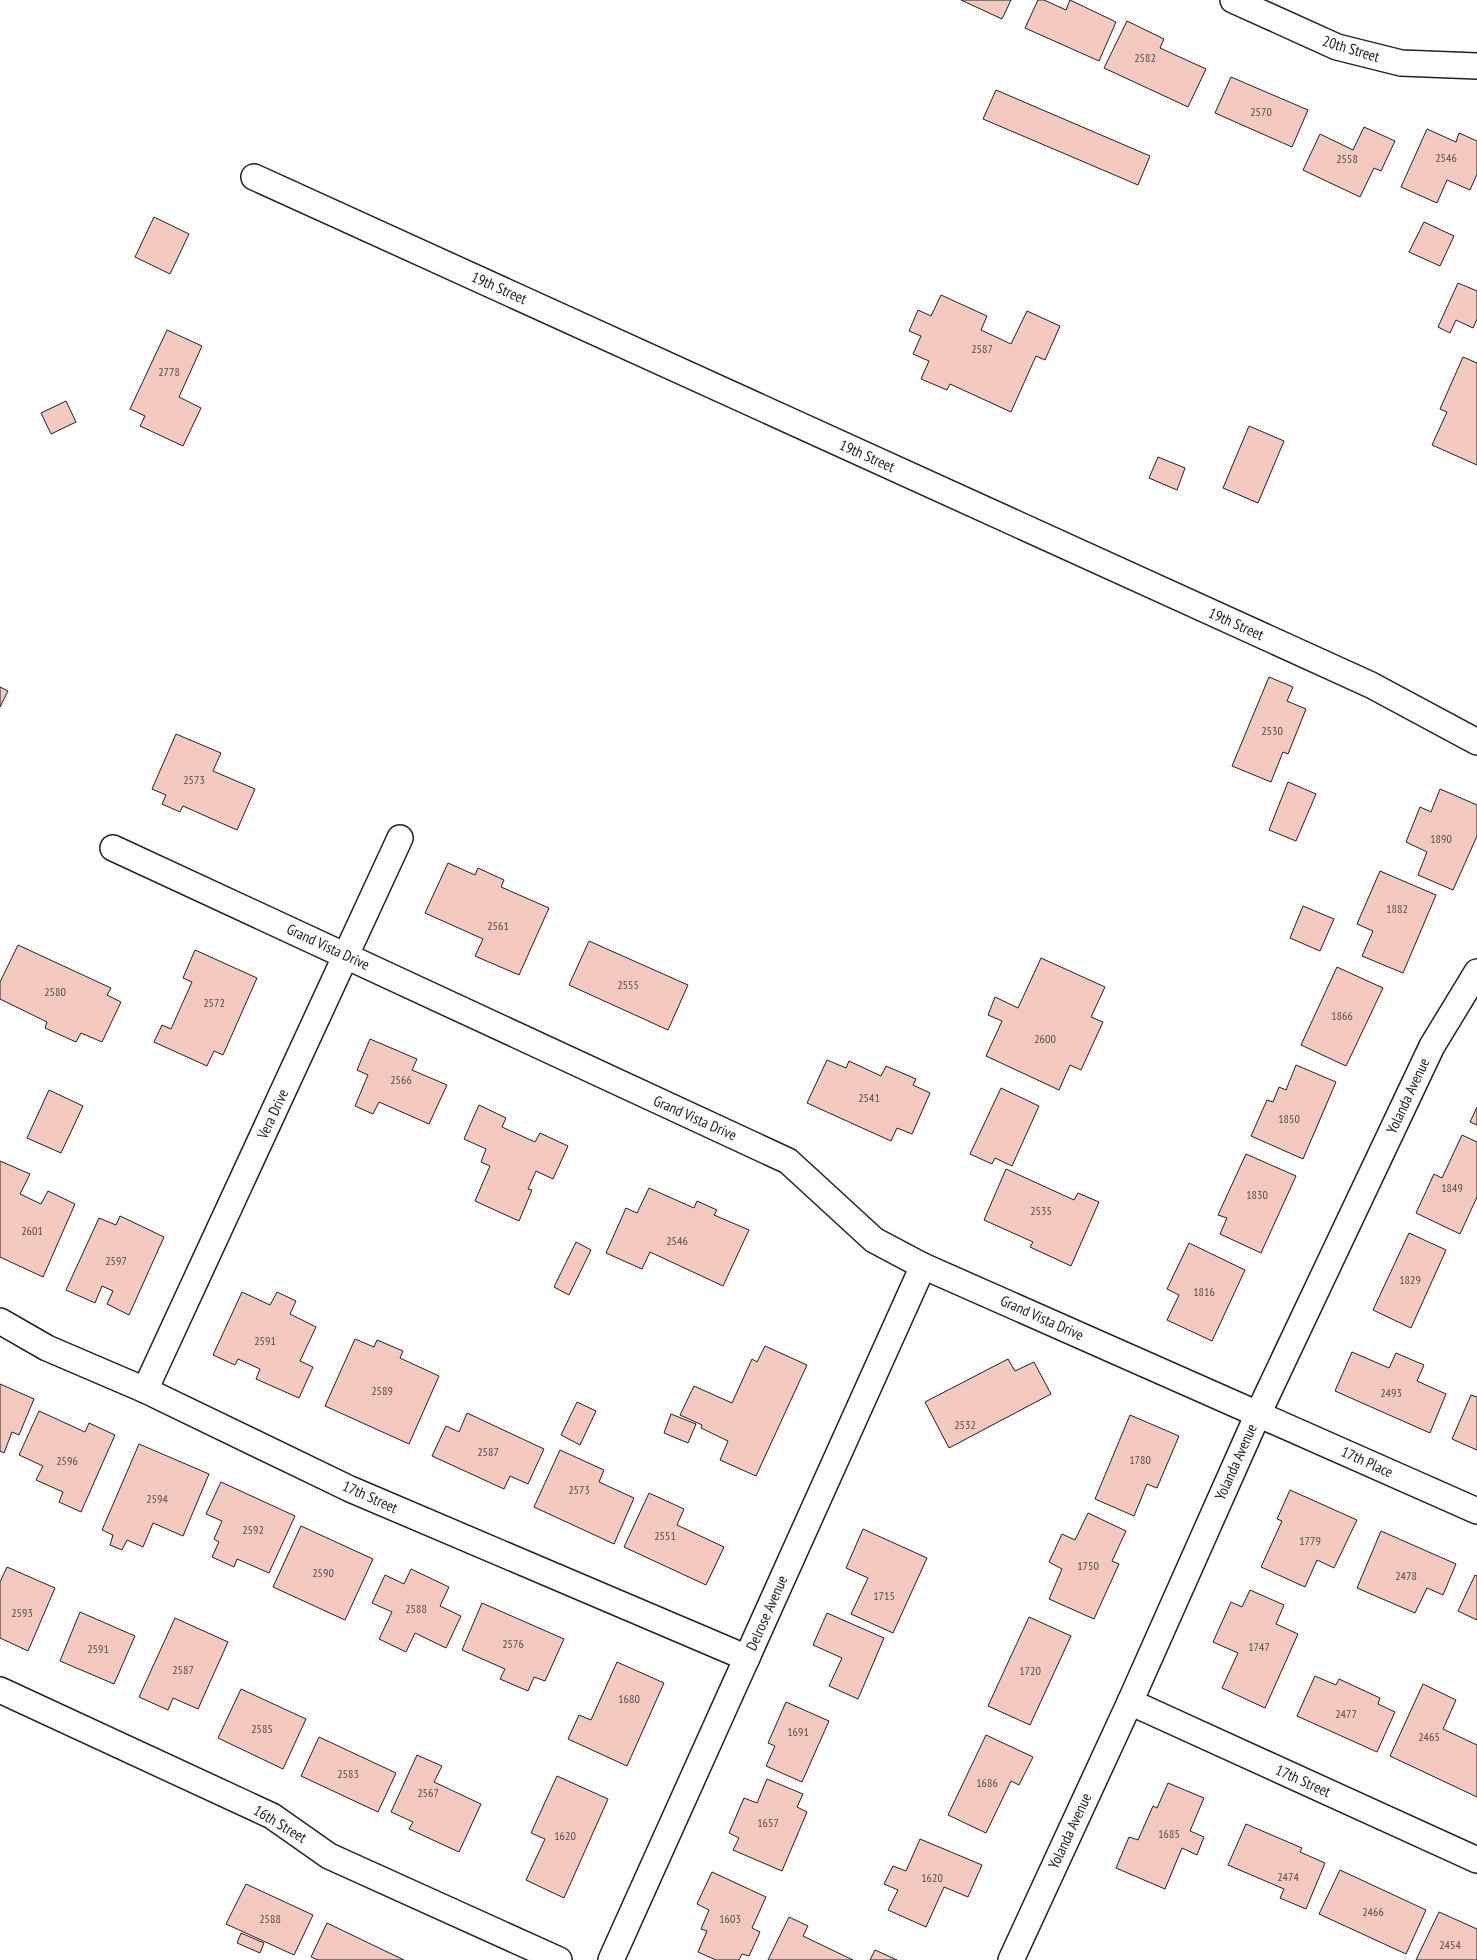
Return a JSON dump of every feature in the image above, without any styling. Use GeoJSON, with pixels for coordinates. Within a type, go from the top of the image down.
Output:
{"type":"FeatureCollection","features":[{"type":"Feature","properties":{"kind":"street","name":"20th Street"},"geometry":{"type":"LineString","coordinates":[[1234,0],[1337,47],[1401,64],[1477,66]]}},
{"type":"Feature","properties":{"kind":"street","name":"19th Street"},"geometry":{"type":"LineString","coordinates":[[254,177],[1371,685],[1477,742]]}},
{"type":"Feature","properties":{"kind":"street","name":"Vera Drive"},"geometry":{"type":"LineString","coordinates":[[145,1390],[400,838]]}},
{"type":"Feature","properties":{"kind":"street","name":"Grand Vista Drive"},"geometry":{"type":"LineString","coordinates":[[113,848],[788,1160],[874,1240],[922,1266],[1258,1414]]}},
{"type":"Feature","properties":{"kind":"street","name":"Yolanda Avenue"},"geometry":{"type":"LineString","coordinates":[[1011,1960],[1130,1702],[1258,1414],[1432,1046],[1477,972]]}},
{"type":"Feature","properties":{"kind":"street","name":"Delrose Avenue"},"geometry":{"type":"LineString","coordinates":[[611,1960],[922,1266]]}},
{"type":"Feature","properties":{"kind":"street","name":"17th Street"},"geometry":{"type":"LineString","coordinates":[[0,1320],[47,1348],[145,1390],[350,1488],[747,1658]]}},
{"type":"Feature","properties":{"kind":"street","name":"17th Place"},"geometry":{"type":"LineString","coordinates":[[1258,1414],[1477,1511]]}},
{"type":"Feature","properties":{"kind":"street","name":"16th Street"},"geometry":{"type":"LineString","coordinates":[[0,1690],[272,1816],[329,1856],[559,1960]]}},
{"type":"Feature","properties":{"kind":"street","name":"17th Street"},"geometry":{"type":"LineString","coordinates":[[1130,1702],[1477,1860]]}},
{"type":"Feature","properties":{"kind":"building"},"geometry":{"type":"Polygon","coordinates":[[[961,0],[1011,0],[1002,19],[961,0]]]}},
{"type":"Feature","properties":{"kind":"building"},"geometry":{"type":"Polygon","coordinates":[[[1038,0],[1044,0],[1066,10],[1070,0],[1116,22],[1099,61],[1025,28],[1038,0]]]}},
{"type":"Feature","properties":{"kind":"building"},"geometry":{"type":"Polygon","coordinates":[[[1127,21],[1164,39],[1160,48],[1206,69],[1188,107],[1104,68],[1127,21]]]}},
{"type":"Feature","properties":{"kind":"building"},"geometry":{"type":"Polygon","coordinates":[[[1231,77],[1308,110],[1292,147],[1215,113],[1231,77]]]}},
{"type":"Feature","properties":{"kind":"building"},"geometry":{"type":"Polygon","coordinates":[[[996,90],[1150,156],[1138,185],[983,119],[996,90]]]}},
{"type":"Feature","properties":{"kind":"building"},"geometry":{"type":"Polygon","coordinates":[[[1364,127],[1395,141],[1381,171],[1374,168],[1360,197],[1303,170],[1320,134],[1353,150],[1364,127]]]}},
{"type":"Feature","properties":{"kind":"building"},"geometry":{"type":"Polygon","coordinates":[[[1427,129],[1456,142],[1459,133],[1477,141],[1477,174],[1470,190],[1447,180],[1437,203],[1401,187],[1427,129]]]}},
{"type":"Feature","properties":{"kind":"building"},"geometry":{"type":"Polygon","coordinates":[[[154,217],[189,234],[170,274],[135,257],[154,217]]]}},
{"type":"Feature","properties":{"kind":"building"},"geometry":{"type":"Polygon","coordinates":[[[1424,222],[1454,236],[1440,266],[1409,252],[1424,222]]]}},
{"type":"Feature","properties":{"kind":"building"},"geometry":{"type":"Polygon","coordinates":[[[1458,283],[1477,291],[1477,319],[1473,328],[1456,320],[1450,333],[1438,327],[1458,283]]]}},
{"type":"Feature","properties":{"kind":"building"},"geometry":{"type":"Polygon","coordinates":[[[941,295],[987,316],[981,330],[1011,344],[1027,311],[1060,326],[1045,360],[1036,356],[1011,412],[950,384],[947,390],[921,379],[929,361],[913,354],[921,336],[909,331],[918,310],[931,316],[941,295]]]}},
{"type":"Feature","properties":{"kind":"building"},"geometry":{"type":"Polygon","coordinates":[[[167,330],[202,346],[179,397],[201,408],[183,446],[140,426],[145,416],[130,409],[167,330]]]}},
{"type":"Feature","properties":{"kind":"building"},"geometry":{"type":"Polygon","coordinates":[[[1463,357],[1477,363],[1477,465],[1432,445],[1447,412],[1440,409],[1463,357]]]}},
{"type":"Feature","properties":{"kind":"building"},"geometry":{"type":"Polygon","coordinates":[[[66,401],[76,422],[51,434],[41,413],[66,401]]]}},
{"type":"Feature","properties":{"kind":"building"},"geometry":{"type":"Polygon","coordinates":[[[1249,426],[1284,441],[1258,503],[1223,488],[1249,426]]]}},
{"type":"Feature","properties":{"kind":"building"},"geometry":{"type":"Polygon","coordinates":[[[1158,457],[1185,468],[1177,490],[1149,478],[1158,457]]]}},
{"type":"Feature","properties":{"kind":"building"},"geometry":{"type":"Polygon","coordinates":[[[1269,677],[1293,687],[1287,701],[1306,709],[1288,754],[1283,752],[1271,782],[1232,766],[1269,677]]]}},
{"type":"Feature","properties":{"kind":"building"},"geometry":{"type":"Polygon","coordinates":[[[0,687],[8,691],[0,707],[0,687]]]}},
{"type":"Feature","properties":{"kind":"building"},"geometry":{"type":"Polygon","coordinates":[[[176,734],[221,753],[213,771],[255,789],[237,830],[183,806],[180,812],[162,804],[166,795],[152,789],[176,734]]]}},
{"type":"Feature","properties":{"kind":"building"},"geometry":{"type":"Polygon","coordinates":[[[1288,782],[1316,794],[1296,841],[1269,830],[1288,782]]]}},
{"type":"Feature","properties":{"kind":"building"},"geometry":{"type":"Polygon","coordinates":[[[1440,789],[1477,805],[1477,836],[1453,890],[1418,875],[1427,852],[1406,842],[1420,807],[1431,812],[1440,789]]]}},
{"type":"Feature","properties":{"kind":"building"},"geometry":{"type":"Polygon","coordinates":[[[448,863],[475,875],[478,868],[504,880],[501,887],[549,908],[519,975],[475,956],[483,939],[425,913],[448,863]]]}},
{"type":"Feature","properties":{"kind":"building"},"geometry":{"type":"Polygon","coordinates":[[[1380,871],[1436,895],[1403,973],[1362,956],[1373,931],[1357,924],[1380,871]]]}},
{"type":"Feature","properties":{"kind":"building"},"geometry":{"type":"Polygon","coordinates":[[[1303,906],[1334,919],[1320,951],[1290,938],[1303,906]]]}},
{"type":"Feature","properties":{"kind":"building"},"geometry":{"type":"Polygon","coordinates":[[[589,941],[688,985],[668,1030],[569,985],[589,941]]]}},
{"type":"Feature","properties":{"kind":"building"},"geometry":{"type":"Polygon","coordinates":[[[18,945],[111,988],[107,995],[121,1002],[102,1042],[81,1033],[76,1042],[45,1028],[47,1022],[0,999],[0,982],[18,945]]]}},
{"type":"Feature","properties":{"kind":"building"},"geometry":{"type":"Polygon","coordinates":[[[195,950],[257,978],[223,1055],[214,1051],[207,1066],[154,1042],[162,1025],[171,1029],[192,982],[183,978],[195,950]]]}},
{"type":"Feature","properties":{"kind":"building"},"geometry":{"type":"Polygon","coordinates":[[[1041,958],[1105,987],[1091,1017],[1103,1022],[1081,1070],[1070,1065],[1059,1090],[986,1056],[1002,1021],[988,1015],[995,997],[1018,1008],[1041,958]]]}},
{"type":"Feature","properties":{"kind":"building"},"geometry":{"type":"Polygon","coordinates":[[[1337,967],[1383,988],[1346,1066],[1301,1045],[1337,967]]]}},
{"type":"Feature","properties":{"kind":"building"},"geometry":{"type":"Polygon","coordinates":[[[370,1039],[417,1059],[412,1070],[447,1085],[429,1124],[379,1102],[373,1114],[355,1106],[368,1075],[357,1070],[370,1039]]]}},
{"type":"Feature","properties":{"kind":"building"},"geometry":{"type":"Polygon","coordinates":[[[827,1060],[846,1068],[849,1061],[881,1076],[886,1066],[916,1079],[913,1085],[930,1093],[912,1134],[897,1128],[891,1141],[807,1103],[827,1060]]]}},
{"type":"Feature","properties":{"kind":"building"},"geometry":{"type":"Polygon","coordinates":[[[1296,1065],[1336,1082],[1303,1159],[1251,1136],[1267,1100],[1273,1102],[1279,1087],[1286,1090],[1296,1065]]]}},
{"type":"Feature","properties":{"kind":"building"},"geometry":{"type":"Polygon","coordinates":[[[1001,1088],[1039,1106],[1012,1166],[995,1158],[992,1164],[970,1154],[1001,1088]]]}},
{"type":"Feature","properties":{"kind":"building"},"geometry":{"type":"Polygon","coordinates":[[[49,1090],[83,1106],[61,1153],[27,1138],[49,1090]]]}},
{"type":"Feature","properties":{"kind":"building"},"geometry":{"type":"Polygon","coordinates":[[[479,1105],[506,1118],[502,1127],[535,1142],[540,1133],[568,1146],[553,1179],[536,1171],[528,1189],[532,1190],[519,1221],[475,1201],[490,1166],[481,1162],[486,1149],[464,1139],[479,1105]]]}},
{"type":"Feature","properties":{"kind":"building"},"geometry":{"type":"Polygon","coordinates":[[[1477,1107],[1477,1125],[1470,1122],[1477,1107]]]}},
{"type":"Feature","properties":{"kind":"building"},"geometry":{"type":"Polygon","coordinates":[[[1462,1135],[1477,1142],[1477,1197],[1460,1234],[1416,1213],[1434,1174],[1442,1178],[1462,1135]]]}},
{"type":"Feature","properties":{"kind":"building"},"geometry":{"type":"Polygon","coordinates":[[[1246,1154],[1296,1176],[1261,1253],[1220,1234],[1227,1218],[1218,1215],[1246,1154]]]}},
{"type":"Feature","properties":{"kind":"building"},"geometry":{"type":"Polygon","coordinates":[[[0,1161],[30,1174],[20,1194],[41,1204],[48,1191],[75,1204],[43,1277],[0,1257],[0,1161]]]}},
{"type":"Feature","properties":{"kind":"building"},"geometry":{"type":"Polygon","coordinates":[[[1006,1169],[1074,1200],[1078,1193],[1099,1202],[1071,1266],[1030,1247],[1033,1242],[984,1220],[1006,1169]]]}},
{"type":"Feature","properties":{"kind":"building"},"geometry":{"type":"Polygon","coordinates":[[[649,1188],[694,1208],[697,1201],[717,1210],[714,1215],[749,1230],[723,1286],[650,1252],[642,1269],[606,1253],[626,1208],[637,1213],[649,1188]]]}},
{"type":"Feature","properties":{"kind":"building"},"geometry":{"type":"Polygon","coordinates":[[[120,1216],[164,1237],[129,1315],[107,1304],[113,1291],[102,1286],[95,1303],[66,1290],[99,1218],[116,1225],[120,1216]]]}},
{"type":"Feature","properties":{"kind":"building"},"geometry":{"type":"Polygon","coordinates":[[[1409,1233],[1446,1250],[1411,1328],[1373,1310],[1409,1233]]]}},
{"type":"Feature","properties":{"kind":"building"},"geometry":{"type":"Polygon","coordinates":[[[576,1242],[591,1250],[569,1295],[554,1287],[576,1242]]]}},
{"type":"Feature","properties":{"kind":"building"},"geometry":{"type":"Polygon","coordinates":[[[1189,1243],[1245,1270],[1212,1341],[1167,1320],[1179,1295],[1167,1289],[1189,1243]]]}},
{"type":"Feature","properties":{"kind":"building"},"geometry":{"type":"Polygon","coordinates":[[[242,1292],[270,1305],[277,1292],[296,1301],[290,1314],[316,1327],[300,1361],[313,1367],[299,1398],[256,1379],[260,1369],[238,1359],[235,1365],[213,1355],[242,1292]]]}},
{"type":"Feature","properties":{"kind":"building"},"geometry":{"type":"Polygon","coordinates":[[[355,1339],[374,1347],[377,1340],[403,1351],[400,1358],[439,1376],[409,1444],[325,1406],[355,1339]]]}},
{"type":"Feature","properties":{"kind":"building"},"geometry":{"type":"Polygon","coordinates":[[[765,1346],[807,1365],[756,1476],[720,1460],[728,1441],[701,1428],[702,1425],[680,1415],[694,1386],[732,1403],[752,1359],[757,1362],[765,1346]]]}},
{"type":"Feature","properties":{"kind":"building"},"geometry":{"type":"Polygon","coordinates":[[[1352,1352],[1389,1368],[1396,1353],[1424,1365],[1417,1381],[1446,1394],[1430,1433],[1335,1391],[1352,1352]]]}},
{"type":"Feature","properties":{"kind":"building"},"geometry":{"type":"Polygon","coordinates":[[[1008,1359],[1015,1371],[1034,1362],[1051,1394],[949,1448],[925,1402],[1008,1359]]]}},
{"type":"Feature","properties":{"kind":"building"},"geometry":{"type":"Polygon","coordinates":[[[0,1384],[34,1399],[19,1435],[12,1432],[4,1453],[0,1451],[0,1384]]]}},
{"type":"Feature","properties":{"kind":"building"},"geometry":{"type":"Polygon","coordinates":[[[1471,1395],[1477,1397],[1477,1450],[1452,1439],[1471,1395]]]}},
{"type":"Feature","properties":{"kind":"building"},"geometry":{"type":"Polygon","coordinates":[[[577,1402],[596,1411],[580,1445],[561,1435],[577,1402]]]}},
{"type":"Feature","properties":{"kind":"building"},"geometry":{"type":"Polygon","coordinates":[[[39,1411],[85,1432],[89,1423],[115,1435],[81,1512],[59,1502],[63,1492],[36,1480],[43,1466],[19,1455],[39,1411]]]}},
{"type":"Feature","properties":{"kind":"building"},"geometry":{"type":"Polygon","coordinates":[[[467,1413],[544,1449],[528,1484],[510,1476],[504,1489],[432,1456],[446,1426],[459,1432],[467,1413]]]}},
{"type":"Feature","properties":{"kind":"building"},"geometry":{"type":"Polygon","coordinates":[[[671,1414],[696,1424],[688,1443],[664,1433],[671,1414]]]}},
{"type":"Feature","properties":{"kind":"building"},"geometry":{"type":"Polygon","coordinates":[[[1130,1415],[1179,1436],[1157,1488],[1147,1484],[1134,1516],[1095,1499],[1130,1415]]]}},
{"type":"Feature","properties":{"kind":"building"},"geometry":{"type":"Polygon","coordinates":[[[139,1444],[209,1474],[183,1536],[153,1523],[143,1547],[127,1540],[122,1550],[110,1545],[113,1535],[102,1530],[139,1444]]]}},
{"type":"Feature","properties":{"kind":"building"},"geometry":{"type":"Polygon","coordinates":[[[560,1450],[604,1470],[599,1482],[634,1498],[614,1544],[534,1507],[560,1450]]]}},
{"type":"Feature","properties":{"kind":"building"},"geometry":{"type":"Polygon","coordinates":[[[221,1482],[295,1516],[269,1573],[237,1559],[234,1567],[212,1557],[219,1542],[214,1539],[222,1521],[206,1514],[221,1482]]]}},
{"type":"Feature","properties":{"kind":"building"},"geometry":{"type":"Polygon","coordinates":[[[1290,1490],[1357,1520],[1334,1568],[1317,1560],[1305,1587],[1261,1567],[1282,1521],[1277,1519],[1290,1490]]]}},
{"type":"Feature","properties":{"kind":"building"},"geometry":{"type":"Polygon","coordinates":[[[649,1493],[684,1509],[677,1525],[724,1547],[706,1585],[624,1547],[649,1493]]]}},
{"type":"Feature","properties":{"kind":"building"},"geometry":{"type":"Polygon","coordinates":[[[1088,1513],[1126,1531],[1112,1561],[1119,1564],[1094,1619],[1049,1599],[1062,1569],[1049,1562],[1062,1534],[1075,1540],[1088,1513]]]}},
{"type":"Feature","properties":{"kind":"building"},"geometry":{"type":"Polygon","coordinates":[[[301,1526],[373,1559],[345,1620],[273,1587],[301,1526]]]}},
{"type":"Feature","properties":{"kind":"building"},"geometry":{"type":"Polygon","coordinates":[[[863,1529],[927,1558],[893,1633],[851,1614],[868,1578],[846,1568],[863,1529]]]}},
{"type":"Feature","properties":{"kind":"building"},"geometry":{"type":"Polygon","coordinates":[[[1381,1531],[1456,1564],[1443,1595],[1427,1588],[1415,1613],[1357,1588],[1381,1531]]]}},
{"type":"Feature","properties":{"kind":"building"},"geometry":{"type":"Polygon","coordinates":[[[7,1567],[55,1588],[28,1651],[0,1638],[0,1582],[7,1567]]]}},
{"type":"Feature","properties":{"kind":"building"},"geometry":{"type":"Polygon","coordinates":[[[411,1569],[449,1587],[440,1606],[461,1616],[446,1648],[415,1633],[406,1652],[379,1639],[392,1612],[372,1603],[385,1575],[404,1584],[411,1569]]]}},
{"type":"Feature","properties":{"kind":"building"},"geometry":{"type":"Polygon","coordinates":[[[1475,1575],[1477,1576],[1477,1620],[1458,1611],[1475,1575]]]}},
{"type":"Feature","properties":{"kind":"building"},"geometry":{"type":"Polygon","coordinates":[[[1250,1590],[1284,1605],[1276,1624],[1298,1634],[1265,1708],[1222,1688],[1238,1653],[1213,1642],[1231,1602],[1242,1607],[1250,1590]]]}},
{"type":"Feature","properties":{"kind":"building"},"geometry":{"type":"Polygon","coordinates":[[[482,1603],[564,1639],[545,1681],[534,1677],[528,1691],[500,1679],[505,1669],[462,1650],[482,1603]]]}},
{"type":"Feature","properties":{"kind":"building"},"geometry":{"type":"Polygon","coordinates":[[[80,1612],[135,1636],[114,1684],[60,1661],[80,1612]]]}},
{"type":"Feature","properties":{"kind":"building"},"geometry":{"type":"Polygon","coordinates":[[[827,1613],[884,1638],[858,1699],[829,1686],[842,1658],[813,1645],[827,1613]]]}},
{"type":"Feature","properties":{"kind":"building"},"geometry":{"type":"Polygon","coordinates":[[[1029,1617],[1071,1636],[1030,1725],[988,1706],[1029,1617]]]}},
{"type":"Feature","properties":{"kind":"building"},"geometry":{"type":"Polygon","coordinates":[[[175,1618],[228,1642],[198,1709],[173,1698],[168,1710],[139,1697],[175,1618]]]}},
{"type":"Feature","properties":{"kind":"building"},"geometry":{"type":"Polygon","coordinates":[[[617,1662],[664,1683],[627,1766],[568,1739],[579,1715],[591,1720],[617,1662]]]}},
{"type":"Feature","properties":{"kind":"building"},"geometry":{"type":"Polygon","coordinates":[[[1315,1676],[1336,1685],[1339,1679],[1380,1698],[1378,1704],[1395,1712],[1377,1752],[1297,1716],[1315,1676]]]}},
{"type":"Feature","properties":{"kind":"building"},"geometry":{"type":"Polygon","coordinates":[[[1423,1684],[1456,1700],[1443,1729],[1477,1745],[1477,1797],[1390,1756],[1423,1684]]]}},
{"type":"Feature","properties":{"kind":"building"},"geometry":{"type":"Polygon","coordinates":[[[241,1689],[306,1719],[283,1769],[218,1738],[241,1689]]]}},
{"type":"Feature","properties":{"kind":"building"},"geometry":{"type":"Polygon","coordinates":[[[786,1702],[829,1721],[802,1782],[766,1766],[775,1746],[768,1743],[786,1702]]]}},
{"type":"Feature","properties":{"kind":"building"},"geometry":{"type":"Polygon","coordinates":[[[986,1735],[1033,1757],[1019,1785],[1011,1781],[986,1833],[948,1815],[986,1735]]]}},
{"type":"Feature","properties":{"kind":"building"},"geometry":{"type":"Polygon","coordinates":[[[319,1737],[396,1773],[378,1812],[301,1776],[319,1737]]]}},
{"type":"Feature","properties":{"kind":"building"},"geometry":{"type":"Polygon","coordinates":[[[417,1755],[442,1766],[434,1782],[481,1804],[459,1852],[409,1829],[413,1822],[391,1812],[417,1755]]]}},
{"type":"Feature","properties":{"kind":"building"},"geometry":{"type":"Polygon","coordinates":[[[557,1776],[608,1799],[564,1898],[526,1880],[545,1839],[531,1833],[557,1776]]]}},
{"type":"Feature","properties":{"kind":"building"},"geometry":{"type":"Polygon","coordinates":[[[767,1779],[803,1794],[797,1807],[807,1812],[782,1871],[733,1850],[739,1838],[729,1833],[744,1798],[757,1803],[767,1779]]]}},
{"type":"Feature","properties":{"kind":"building"},"geometry":{"type":"Polygon","coordinates":[[[1168,1783],[1204,1798],[1190,1831],[1204,1837],[1197,1855],[1182,1848],[1165,1889],[1116,1868],[1129,1837],[1138,1840],[1153,1806],[1157,1808],[1168,1783]]]}},
{"type":"Feature","properties":{"kind":"building"},"geometry":{"type":"Polygon","coordinates":[[[1246,1824],[1302,1848],[1300,1852],[1325,1863],[1306,1909],[1280,1898],[1284,1889],[1228,1865],[1246,1824]]]}},
{"type":"Feature","properties":{"kind":"building"},"geometry":{"type":"Polygon","coordinates":[[[920,1839],[982,1865],[968,1897],[944,1887],[926,1927],[888,1910],[898,1890],[884,1884],[893,1866],[906,1871],[920,1839]]]}},
{"type":"Feature","properties":{"kind":"building"},"geometry":{"type":"Polygon","coordinates":[[[1340,1870],[1426,1910],[1406,1954],[1319,1914],[1340,1870]]]}},
{"type":"Feature","properties":{"kind":"building"},"geometry":{"type":"Polygon","coordinates":[[[712,1872],[766,1897],[752,1928],[760,1932],[749,1956],[742,1954],[739,1960],[716,1960],[698,1952],[707,1931],[701,1929],[709,1910],[697,1904],[712,1872]]]}},
{"type":"Feature","properties":{"kind":"building"},"geometry":{"type":"Polygon","coordinates":[[[246,1884],[313,1915],[294,1955],[226,1924],[246,1884]]]}},
{"type":"Feature","properties":{"kind":"building"},"geometry":{"type":"Polygon","coordinates":[[[1439,1912],[1477,1929],[1477,1960],[1416,1960],[1439,1912]]]}},
{"type":"Feature","properties":{"kind":"building"},"geometry":{"type":"Polygon","coordinates":[[[789,1917],[808,1926],[803,1936],[853,1960],[768,1960],[789,1917]]]}},
{"type":"Feature","properties":{"kind":"building"},"geometry":{"type":"Polygon","coordinates":[[[327,1923],[404,1960],[318,1960],[311,1957],[327,1923]]]}},
{"type":"Feature","properties":{"kind":"building"},"geometry":{"type":"Polygon","coordinates":[[[241,1933],[264,1943],[260,1953],[237,1943],[241,1933]]]}},
{"type":"Feature","properties":{"kind":"building"},"geometry":{"type":"Polygon","coordinates":[[[875,1950],[897,1960],[870,1960],[875,1950]]]}}]}
